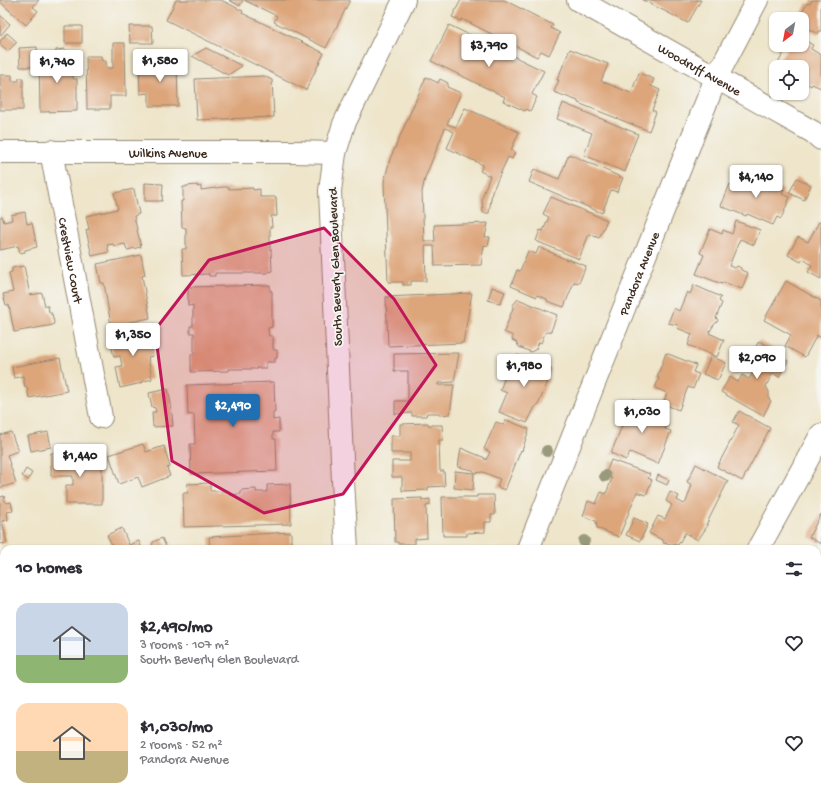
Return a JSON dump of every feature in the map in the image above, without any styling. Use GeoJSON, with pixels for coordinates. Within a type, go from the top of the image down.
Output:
{"type":"FeatureCollection","features":[{"type":"Feature","properties":{"kind":"street","name":"South Beverly Glen Boulevard"},"geometry":{"type":"LineString","coordinates":[[348,545],[342,473],[330,191],[335,153],[344,124],[404,0]]}},
{"type":"Feature","properties":{"kind":"street","name":"Woodruff Avenue"},"geometry":{"type":"LineString","coordinates":[[578,0],[813,132],[821,139]]}},
{"type":"Feature","properties":{"kind":"street","name":"Pandora Avenue"},"geometry":{"type":"LineString","coordinates":[[530,545],[716,78],[757,0]]}},
{"type":"Feature","properties":{"kind":"street","name":"Wilkins Avenue"},"geometry":{"type":"LineString","coordinates":[[0,152],[335,153]]}},
{"type":"Feature","properties":{"kind":"street","name":"Crestview Court"},"geometry":{"type":"LineString","coordinates":[[51,152],[100,417]]}},
{"type":"Feature","properties":{"kind":"street"},"geometry":{"type":"LineString","coordinates":[[760,545],[821,435]]}},
{"type":"Feature","properties":{"kind":"highlighted area"},"geometry":{"type":"Polygon","coordinates":[[[324,228],[394,299],[436,365],[343,494],[264,513],[172,461],[155,330],[209,260],[324,228]]]}},
{"type":"Feature","properties":{"kind":"building"},"geometry":{"type":"Polygon","coordinates":[[[0,0],[39,0],[33,7],[38,11],[26,25],[0,2],[0,0]]]}},
{"type":"Feature","properties":{"kind":"building"},"geometry":{"type":"Polygon","coordinates":[[[176,0],[221,0],[243,11],[242,13],[324,53],[306,90],[166,20],[176,0]]]}},
{"type":"Feature","properties":{"kind":"building"},"geometry":{"type":"Polygon","coordinates":[[[229,0],[243,0],[240,6],[229,0]]]}},
{"type":"Feature","properties":{"kind":"building"},"geometry":{"type":"Polygon","coordinates":[[[244,0],[350,0],[326,48],[274,22],[277,16],[244,0]]]}},
{"type":"Feature","properties":{"kind":"building"},"geometry":{"type":"Polygon","coordinates":[[[461,0],[504,0],[553,25],[551,28],[560,33],[549,55],[541,51],[537,57],[462,19],[461,21],[452,17],[461,0]]]}},
{"type":"Feature","properties":{"kind":"building"},"geometry":{"type":"Polygon","coordinates":[[[643,0],[701,0],[688,23],[643,0]]]}},
{"type":"Feature","properties":{"kind":"building"},"geometry":{"type":"Polygon","coordinates":[[[812,0],[821,0],[821,31],[819,31],[818,34],[809,30],[809,12],[802,12],[807,3],[810,4],[812,0]]]}},
{"type":"Feature","properties":{"kind":"building"},"geometry":{"type":"Polygon","coordinates":[[[0,15],[10,24],[0,36],[0,15]]]}},
{"type":"Feature","properties":{"kind":"building"},"geometry":{"type":"Polygon","coordinates":[[[449,25],[544,71],[532,94],[537,97],[530,111],[526,109],[525,111],[503,101],[505,97],[431,61],[449,25]]]}},
{"type":"Feature","properties":{"kind":"building"},"geometry":{"type":"Polygon","coordinates":[[[65,26],[82,26],[82,43],[65,43],[65,26]]]}},
{"type":"Feature","properties":{"kind":"building"},"geometry":{"type":"Polygon","coordinates":[[[129,26],[152,26],[153,43],[130,43],[129,26]]]}},
{"type":"Feature","properties":{"kind":"building"},"geometry":{"type":"Polygon","coordinates":[[[7,33],[17,42],[8,51],[0,44],[0,41],[7,33]]]}},
{"type":"Feature","properties":{"kind":"building"},"geometry":{"type":"Polygon","coordinates":[[[113,43],[125,43],[126,96],[110,96],[110,109],[87,109],[86,56],[101,56],[102,61],[106,61],[106,68],[113,68],[113,43]]]}},
{"type":"Feature","properties":{"kind":"building"},"geometry":{"type":"Polygon","coordinates":[[[809,43],[813,45],[811,49],[821,55],[821,88],[812,84],[811,86],[809,85],[809,60],[780,60],[785,52],[809,52],[809,43]]]}},
{"type":"Feature","properties":{"kind":"building"},"geometry":{"type":"Polygon","coordinates":[[[37,47],[38,67],[20,67],[19,48],[37,47]]]}},
{"type":"Feature","properties":{"kind":"building"},"geometry":{"type":"Polygon","coordinates":[[[206,48],[242,66],[228,75],[192,56],[206,48]]]}},
{"type":"Feature","properties":{"kind":"building"},"geometry":{"type":"Polygon","coordinates":[[[65,49],[66,71],[73,70],[73,79],[77,79],[77,111],[40,112],[39,54],[56,53],[56,50],[65,49]]]}},
{"type":"Feature","properties":{"kind":"building"},"geometry":{"type":"Polygon","coordinates":[[[570,49],[608,64],[601,81],[631,93],[639,73],[654,79],[651,86],[660,90],[652,110],[656,112],[649,131],[554,92],[559,80],[557,80],[570,49]]]}},
{"type":"Feature","properties":{"kind":"building"},"geometry":{"type":"Polygon","coordinates":[[[177,62],[178,106],[149,106],[149,93],[140,94],[139,63],[177,62]]]}},
{"type":"Feature","properties":{"kind":"building"},"geometry":{"type":"Polygon","coordinates":[[[0,75],[12,75],[12,81],[19,81],[19,78],[23,78],[23,110],[0,110],[0,75]]]}},
{"type":"Feature","properties":{"kind":"building"},"geometry":{"type":"Polygon","coordinates":[[[264,76],[272,80],[274,117],[197,120],[195,79],[264,76]]]}},
{"type":"Feature","properties":{"kind":"building"},"geometry":{"type":"Polygon","coordinates":[[[426,77],[438,83],[440,79],[448,83],[447,87],[461,93],[447,124],[456,127],[465,108],[519,132],[511,150],[515,152],[512,159],[508,157],[492,192],[489,213],[483,213],[482,199],[490,176],[480,171],[483,165],[447,148],[454,132],[445,128],[425,178],[422,192],[424,241],[435,241],[434,225],[488,223],[485,237],[490,237],[488,246],[484,245],[481,265],[435,266],[434,246],[425,246],[426,281],[411,281],[411,285],[403,285],[403,282],[388,282],[384,182],[390,159],[426,77]]]}},
{"type":"Feature","properties":{"kind":"building"},"geometry":{"type":"Polygon","coordinates":[[[563,103],[638,134],[625,172],[584,155],[592,133],[557,119],[563,103]]]}},
{"type":"Feature","properties":{"kind":"building"},"geometry":{"type":"Polygon","coordinates":[[[569,154],[623,178],[617,192],[611,190],[602,213],[529,182],[534,169],[559,179],[569,154]]]}},
{"type":"Feature","properties":{"kind":"building"},"geometry":{"type":"Polygon","coordinates":[[[738,172],[784,190],[782,194],[790,197],[781,219],[777,217],[773,225],[747,214],[746,216],[721,206],[730,184],[732,185],[738,172]]]}},
{"type":"Feature","properties":{"kind":"building"},"geometry":{"type":"Polygon","coordinates":[[[797,178],[811,185],[804,200],[789,193],[797,178]]]}},
{"type":"Feature","properties":{"kind":"building"},"geometry":{"type":"Polygon","coordinates":[[[145,183],[163,184],[162,201],[145,201],[145,183]]]}},
{"type":"Feature","properties":{"kind":"building"},"geometry":{"type":"Polygon","coordinates":[[[198,185],[197,187],[201,186],[201,190],[223,187],[229,187],[229,189],[260,189],[260,197],[276,197],[277,216],[271,216],[272,227],[270,227],[272,271],[268,273],[215,273],[215,276],[209,276],[209,274],[183,275],[182,249],[186,249],[186,228],[182,227],[181,201],[183,201],[183,187],[198,185]]]}},
{"type":"Feature","properties":{"kind":"building"},"geometry":{"type":"Polygon","coordinates":[[[134,189],[139,214],[134,216],[141,247],[127,250],[125,244],[114,246],[113,244],[107,245],[109,252],[92,256],[86,230],[89,229],[86,216],[118,209],[114,193],[134,189]]]}},
{"type":"Feature","properties":{"kind":"building"},"geometry":{"type":"Polygon","coordinates":[[[551,197],[607,220],[599,238],[589,234],[579,259],[536,241],[540,230],[543,231],[549,217],[543,214],[551,197]]]}},
{"type":"Feature","properties":{"kind":"building"},"geometry":{"type":"Polygon","coordinates":[[[25,212],[27,224],[32,223],[37,247],[20,253],[18,246],[0,250],[0,217],[2,216],[4,222],[12,220],[11,215],[25,212]]]}},
{"type":"Feature","properties":{"kind":"building"},"geometry":{"type":"Polygon","coordinates":[[[736,221],[760,230],[754,245],[740,239],[729,266],[735,268],[737,266],[741,268],[741,270],[748,273],[742,289],[723,282],[722,284],[696,274],[704,255],[700,253],[710,229],[722,234],[723,230],[732,234],[736,221]]]}},
{"type":"Feature","properties":{"kind":"building"},"geometry":{"type":"Polygon","coordinates":[[[819,222],[821,223],[821,279],[808,272],[812,265],[803,259],[801,262],[788,255],[798,237],[808,242],[819,222]]]}},
{"type":"Feature","properties":{"kind":"building"},"geometry":{"type":"Polygon","coordinates":[[[539,247],[567,260],[568,259],[586,266],[579,283],[574,282],[564,307],[547,301],[547,299],[537,295],[537,297],[511,286],[517,270],[520,271],[528,251],[536,254],[539,247]]]}},
{"type":"Feature","properties":{"kind":"building"},"geometry":{"type":"Polygon","coordinates":[[[141,255],[145,275],[142,276],[150,318],[111,326],[104,283],[101,283],[97,264],[141,255]]]}},
{"type":"Feature","properties":{"kind":"building"},"geometry":{"type":"Polygon","coordinates":[[[24,266],[30,295],[42,293],[45,306],[48,306],[54,322],[53,325],[14,332],[9,305],[6,305],[3,294],[13,292],[9,273],[12,272],[12,268],[24,266]]]}},
{"type":"Feature","properties":{"kind":"building"},"geometry":{"type":"Polygon","coordinates":[[[786,281],[821,301],[821,338],[817,335],[805,357],[785,346],[791,335],[764,320],[786,281]]]}},
{"type":"Feature","properties":{"kind":"building"},"geometry":{"type":"Polygon","coordinates":[[[270,285],[270,291],[272,291],[272,327],[268,328],[269,336],[273,336],[273,348],[274,350],[277,350],[277,358],[275,358],[275,362],[266,362],[266,368],[191,372],[191,354],[194,354],[194,333],[190,333],[190,326],[193,326],[193,305],[188,306],[188,287],[270,285]]]}},
{"type":"Feature","properties":{"kind":"building"},"geometry":{"type":"Polygon","coordinates":[[[694,285],[721,297],[719,301],[722,303],[716,318],[718,320],[709,333],[724,340],[717,357],[688,345],[692,334],[677,328],[678,325],[668,323],[674,308],[679,311],[687,292],[690,294],[694,285]]]}},
{"type":"Feature","properties":{"kind":"building"},"geometry":{"type":"Polygon","coordinates":[[[492,287],[505,292],[500,304],[488,300],[492,287]]]}},
{"type":"Feature","properties":{"kind":"building"},"geometry":{"type":"Polygon","coordinates":[[[472,293],[463,343],[388,346],[386,297],[472,293]]]}},
{"type":"Feature","properties":{"kind":"building"},"geometry":{"type":"Polygon","coordinates":[[[518,299],[557,315],[551,331],[545,333],[541,343],[539,342],[536,349],[531,352],[519,347],[516,342],[512,340],[513,336],[504,332],[513,305],[518,299]]]}},
{"type":"Feature","properties":{"kind":"building"},"geometry":{"type":"Polygon","coordinates":[[[150,328],[153,356],[148,357],[152,379],[120,388],[116,367],[122,366],[120,356],[114,357],[109,335],[118,333],[119,336],[150,328]]]}},
{"type":"Feature","properties":{"kind":"building"},"geometry":{"type":"Polygon","coordinates":[[[759,341],[778,351],[776,354],[788,361],[779,377],[773,373],[766,386],[769,392],[769,399],[771,401],[763,416],[721,392],[730,377],[738,382],[742,375],[749,379],[758,364],[749,359],[759,341]]]}},
{"type":"Feature","properties":{"kind":"building"},"geometry":{"type":"Polygon","coordinates":[[[459,353],[454,382],[438,383],[438,385],[454,385],[450,414],[439,415],[439,413],[427,413],[426,416],[412,416],[412,413],[395,414],[395,401],[408,401],[408,371],[394,371],[394,354],[459,353]]]}},
{"type":"Feature","properties":{"kind":"building"},"geometry":{"type":"Polygon","coordinates":[[[666,353],[696,365],[693,372],[699,374],[693,389],[688,387],[679,410],[663,404],[667,393],[655,388],[659,378],[657,377],[666,353]]]}},
{"type":"Feature","properties":{"kind":"building"},"geometry":{"type":"Polygon","coordinates":[[[517,355],[551,369],[547,379],[549,379],[538,405],[536,405],[527,423],[499,412],[507,393],[500,390],[509,366],[512,367],[517,355]]]}},
{"type":"Feature","properties":{"kind":"building"},"geometry":{"type":"Polygon","coordinates":[[[711,356],[726,363],[718,380],[703,374],[711,356]]]}},
{"type":"Feature","properties":{"kind":"building"},"geometry":{"type":"Polygon","coordinates":[[[60,358],[67,391],[29,398],[23,376],[14,378],[12,367],[60,358]]]}},
{"type":"Feature","properties":{"kind":"building"},"geometry":{"type":"Polygon","coordinates":[[[274,382],[275,412],[273,412],[273,420],[279,419],[279,432],[273,432],[273,439],[276,439],[277,471],[191,474],[190,444],[195,444],[194,414],[188,415],[187,385],[274,382]]]}},
{"type":"Feature","properties":{"kind":"building"},"geometry":{"type":"Polygon","coordinates":[[[168,389],[173,426],[153,427],[152,412],[156,412],[155,408],[152,407],[149,393],[168,389]]]}},
{"type":"Feature","properties":{"kind":"building"},"geometry":{"type":"Polygon","coordinates":[[[633,399],[662,411],[659,419],[668,423],[665,429],[671,431],[658,464],[630,452],[626,460],[611,453],[633,399]]]}},
{"type":"Feature","properties":{"kind":"building"},"geometry":{"type":"Polygon","coordinates":[[[739,411],[770,428],[742,481],[717,467],[739,425],[733,422],[739,411]]]}},
{"type":"Feature","properties":{"kind":"building"},"geometry":{"type":"Polygon","coordinates":[[[506,420],[529,429],[522,451],[521,450],[505,490],[497,487],[500,479],[483,472],[475,473],[473,470],[458,467],[461,448],[485,458],[484,459],[486,460],[490,452],[484,449],[496,422],[504,425],[506,420]]]}},
{"type":"Feature","properties":{"kind":"building"},"geometry":{"type":"Polygon","coordinates":[[[428,423],[428,425],[442,425],[443,440],[439,440],[440,471],[444,471],[445,486],[428,487],[428,490],[402,491],[402,477],[392,477],[392,461],[410,461],[410,453],[391,453],[391,436],[400,436],[400,424],[428,423]]]}},
{"type":"Feature","properties":{"kind":"building"},"geometry":{"type":"Polygon","coordinates":[[[11,432],[18,451],[7,455],[16,483],[0,488],[0,435],[11,432]]]}},
{"type":"Feature","properties":{"kind":"building"},"geometry":{"type":"Polygon","coordinates":[[[48,432],[51,447],[31,451],[28,436],[48,432]]]}},
{"type":"Feature","properties":{"kind":"building"},"geometry":{"type":"Polygon","coordinates":[[[143,444],[146,452],[164,446],[170,467],[167,468],[170,476],[142,487],[138,477],[119,484],[109,455],[143,444]]]}},
{"type":"Feature","properties":{"kind":"building"},"geometry":{"type":"Polygon","coordinates":[[[51,453],[67,453],[67,461],[75,461],[75,459],[81,459],[81,457],[102,457],[102,504],[66,504],[66,485],[73,485],[73,476],[51,476],[51,453]]]}},
{"type":"Feature","properties":{"kind":"building"},"geometry":{"type":"Polygon","coordinates":[[[611,460],[650,474],[648,478],[652,480],[646,495],[637,492],[619,537],[597,528],[596,521],[583,516],[588,501],[596,504],[601,492],[606,494],[612,478],[605,475],[611,460]]]}},
{"type":"Feature","properties":{"kind":"building"},"geometry":{"type":"Polygon","coordinates":[[[696,464],[728,481],[706,525],[708,525],[698,540],[685,533],[678,545],[663,543],[664,541],[649,533],[658,516],[665,519],[672,505],[666,501],[670,492],[679,496],[677,500],[684,504],[686,502],[692,485],[687,482],[696,464]]]}},
{"type":"Feature","properties":{"kind":"building"},"geometry":{"type":"Polygon","coordinates":[[[26,469],[32,473],[28,480],[22,476],[26,469]]]}},
{"type":"Feature","properties":{"kind":"building"},"geometry":{"type":"Polygon","coordinates":[[[455,471],[474,473],[473,490],[454,488],[455,471]]]}},
{"type":"Feature","properties":{"kind":"building"},"geometry":{"type":"Polygon","coordinates":[[[658,475],[669,480],[667,485],[656,480],[658,475]]]}},
{"type":"Feature","properties":{"kind":"building"},"geometry":{"type":"Polygon","coordinates":[[[210,483],[210,491],[229,491],[230,495],[241,494],[241,490],[256,489],[256,492],[267,492],[267,485],[290,484],[291,524],[184,527],[183,493],[188,493],[187,484],[210,483]]]}},
{"type":"Feature","properties":{"kind":"building"},"geometry":{"type":"Polygon","coordinates":[[[477,495],[494,495],[495,515],[491,515],[491,522],[485,522],[485,532],[467,533],[467,536],[443,536],[442,497],[477,497],[477,495]]]}},
{"type":"Feature","properties":{"kind":"building"},"geometry":{"type":"Polygon","coordinates":[[[4,496],[6,503],[11,502],[13,511],[7,512],[8,520],[2,521],[7,543],[0,544],[0,497],[4,496]]]}},
{"type":"Feature","properties":{"kind":"building"},"geometry":{"type":"Polygon","coordinates":[[[422,498],[422,500],[430,499],[430,505],[426,506],[427,538],[415,539],[415,544],[398,544],[398,542],[395,542],[394,499],[422,498]]]}},
{"type":"Feature","properties":{"kind":"building"},"geometry":{"type":"Polygon","coordinates":[[[821,514],[821,544],[809,537],[821,514]]]}},
{"type":"Feature","properties":{"kind":"building"},"geometry":{"type":"Polygon","coordinates":[[[634,518],[648,524],[640,541],[626,535],[634,518]]]}},
{"type":"Feature","properties":{"kind":"building"},"geometry":{"type":"Polygon","coordinates":[[[122,528],[129,545],[112,545],[107,535],[122,528]]]}},
{"type":"Feature","properties":{"kind":"building"},"geometry":{"type":"Polygon","coordinates":[[[291,532],[291,543],[293,543],[293,545],[210,545],[209,537],[291,532]]]}},
{"type":"Feature","properties":{"kind":"building"},"geometry":{"type":"Polygon","coordinates":[[[162,538],[165,545],[153,545],[153,542],[162,538]]]}},
{"type":"Feature","properties":{"kind":"building"},"geometry":{"type":"Polygon","coordinates":[[[139,541],[140,545],[129,545],[139,541]]]}}]}
